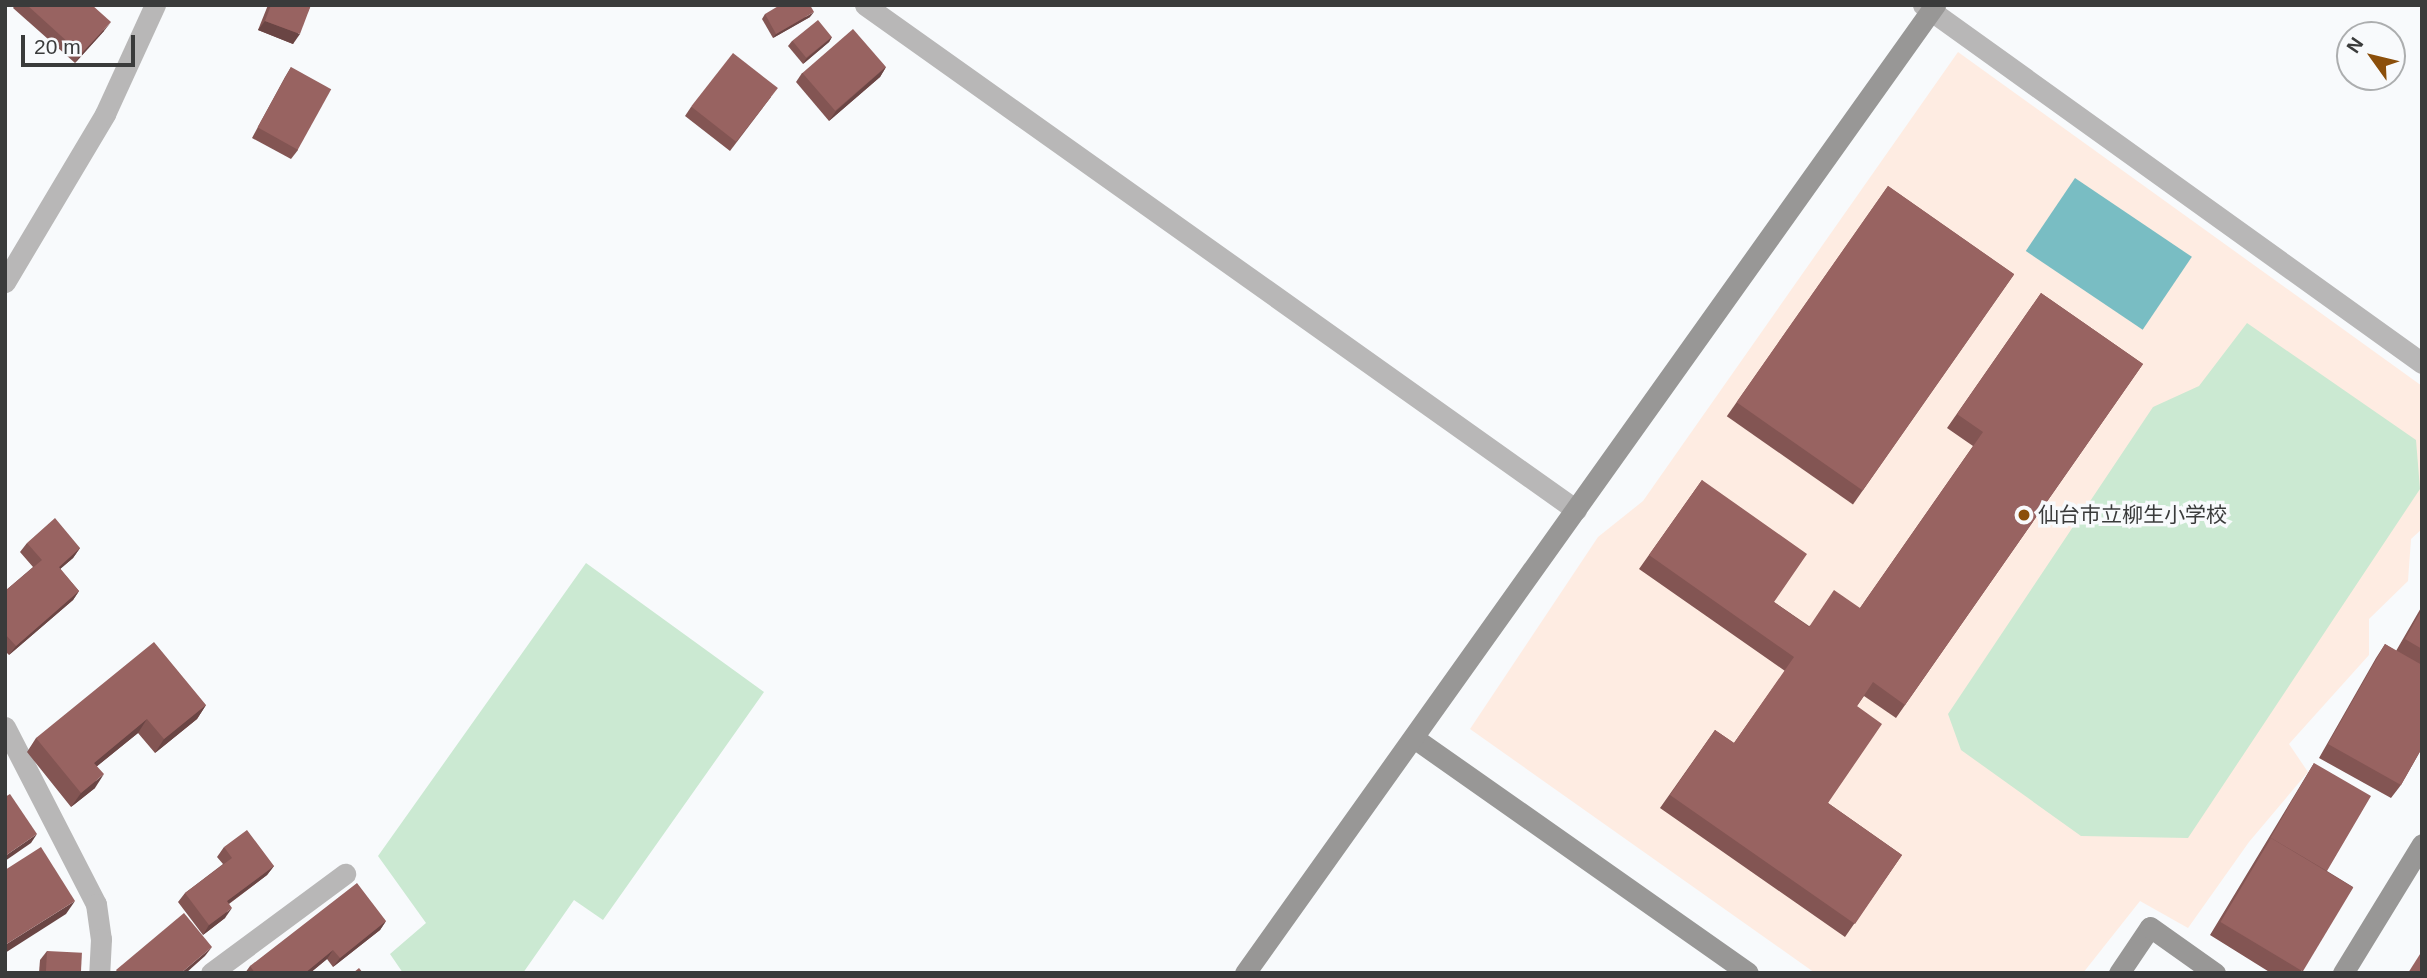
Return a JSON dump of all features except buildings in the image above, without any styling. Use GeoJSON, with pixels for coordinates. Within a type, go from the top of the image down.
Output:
{"type":"FeatureCollection","features":[{"type":"Feature","properties":{"kind":"street"},"geometry":{"type":"LineString","coordinates":[[5,282],[105,114],[155,5]]}},
{"type":"Feature","properties":{"kind":"street"},"geometry":{"type":"LineString","coordinates":[[865,5],[1576,510]]}},
{"type":"Feature","properties":{"kind":"street"},"geometry":{"type":"LineString","coordinates":[[1245,973],[1576,510],[1930,7],[2422,363]]}},
{"type":"Feature","properties":{"kind":"street"},"geometry":{"type":"LineString","coordinates":[[5,727],[96,904],[101,939],[99,973]]}},
{"type":"Feature","properties":{"kind":"street"},"geometry":{"type":"LineString","coordinates":[[1414,737],[1748,973]]}},
{"type":"Feature","properties":{"kind":"street"},"geometry":{"type":"LineString","coordinates":[[2343,973],[2422,844]]}},
{"type":"Feature","properties":{"kind":"street"},"geometry":{"type":"LineString","coordinates":[[211,973],[345,874]]}},
{"type":"Feature","properties":{"kind":"street"},"geometry":{"type":"LineString","coordinates":[[2119,973],[2150,927],[2215,973]]}},
{"type":"Feature","properties":{"kind":"shaded area","name":"仙台市立柳生小学校"},"geometry":{"type":"Polygon","coordinates":[[[1958,52],[2422,386],[2422,529],[2411,539],[2408,581],[2369,619],[2369,655],[2289,744],[2308,772],[2249,842],[2188,928],[2140,901],[2083,973],[1815,973],[1470,729],[1598,537],[1643,501],[1958,52]]]}},
{"type":"Feature","properties":{"kind":"green space"},"geometry":{"type":"Polygon","coordinates":[[[2247,323],[2416,440],[2420,489],[2188,838],[2081,836],[1961,750],[1948,714],[2153,407],[2199,386],[2247,323]]]}},
{"type":"Feature","properties":{"kind":"green space"},"geometry":{"type":"Polygon","coordinates":[[[586,563],[764,692],[603,920],[574,900],[523,973],[403,973],[390,954],[426,923],[378,856],[586,563]]]}},
{"type":"Feature","properties":{"kind":"water"},"geometry":{"type":"Polygon","coordinates":[[[2075,178],[2192,257],[2143,330],[2026,251],[2075,178]]]}},
{"type":"Feature","properties":{"kind":"place","name":"仙台市立柳生小学校"},"geometry":{"type":"Point","coordinates":[2024,515]}}]}
